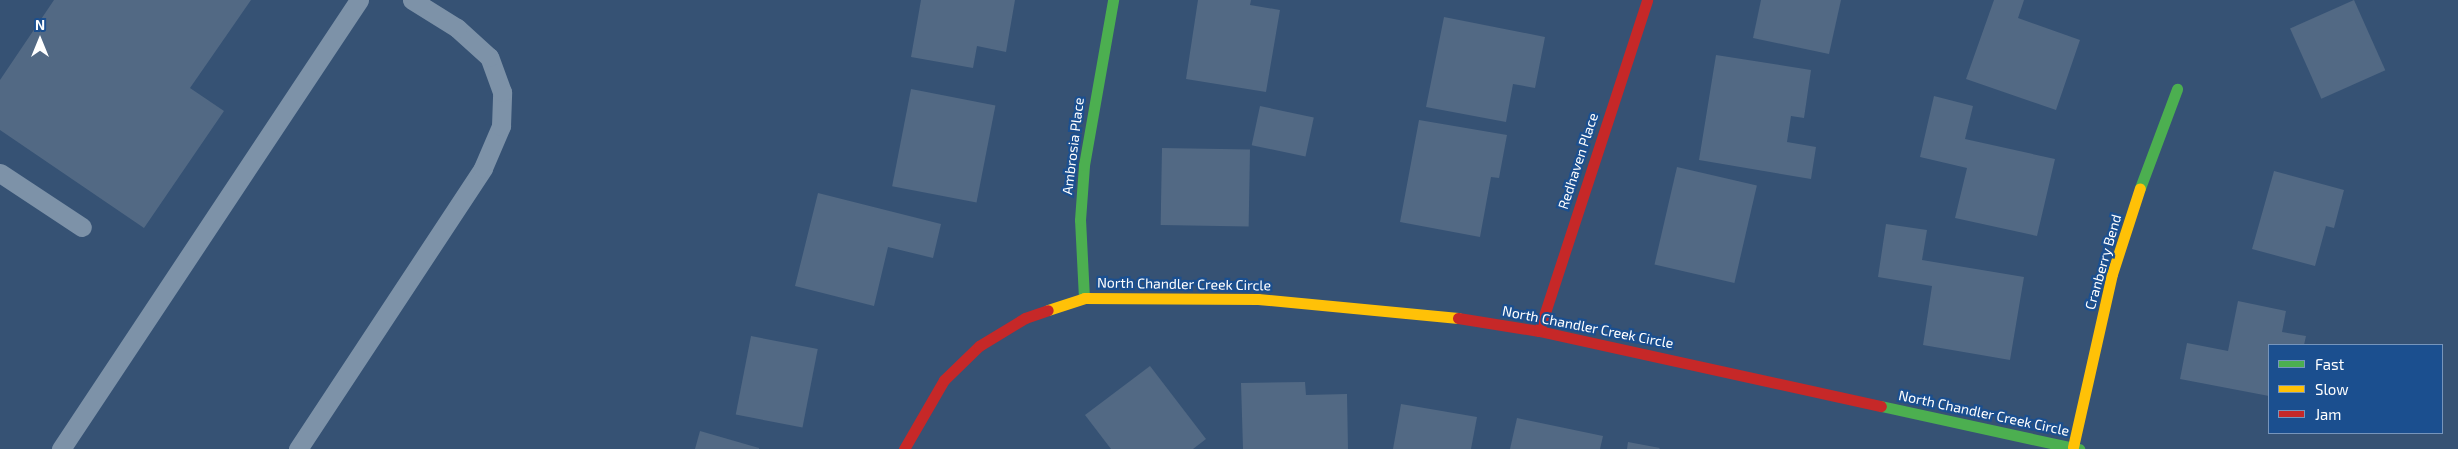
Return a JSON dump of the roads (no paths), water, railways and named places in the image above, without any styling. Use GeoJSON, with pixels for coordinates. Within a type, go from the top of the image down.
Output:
{"type":"FeatureCollection","features":[{"type":"Feature","properties":{"kind":"street","name":"Ambrosia Place"},"geometry":{"type":"LineString","coordinates":[[1084,298],[1084,165],[1113,0]]}},
{"type":"Feature","properties":{"kind":"street","name":"Redhaven Place"},"geometry":{"type":"LineString","coordinates":[[1539,330],[1647,0]]}},
{"type":"Feature","properties":{"kind":"street","name":"Cranberry Bend"},"geometry":{"type":"LineString","coordinates":[[2076,448],[2112,274],[2168,104],[2177,89]]}},
{"type":"Feature","properties":{"kind":"street","name":"North Chandler Creek Circle"},"geometry":{"type":"LineString","coordinates":[[904,449],[944,380],[979,346],[1025,318],[1084,298],[1258,298],[1348,304],[1539,330],[2076,448]]}},
{"type":"Feature","properties":{"kind":"lane"},"geometry":{"type":"LineString","coordinates":[[60,449],[359,0]]}},
{"type":"Feature","properties":{"kind":"lane"},"geometry":{"type":"LineString","coordinates":[[298,449],[483,168],[501,126],[502,92],[489,57],[457,28],[412,0]]}},
{"type":"Feature","properties":{"kind":"lane"},"geometry":{"type":"LineString","coordinates":[[0,173],[82,227]]}}]}
